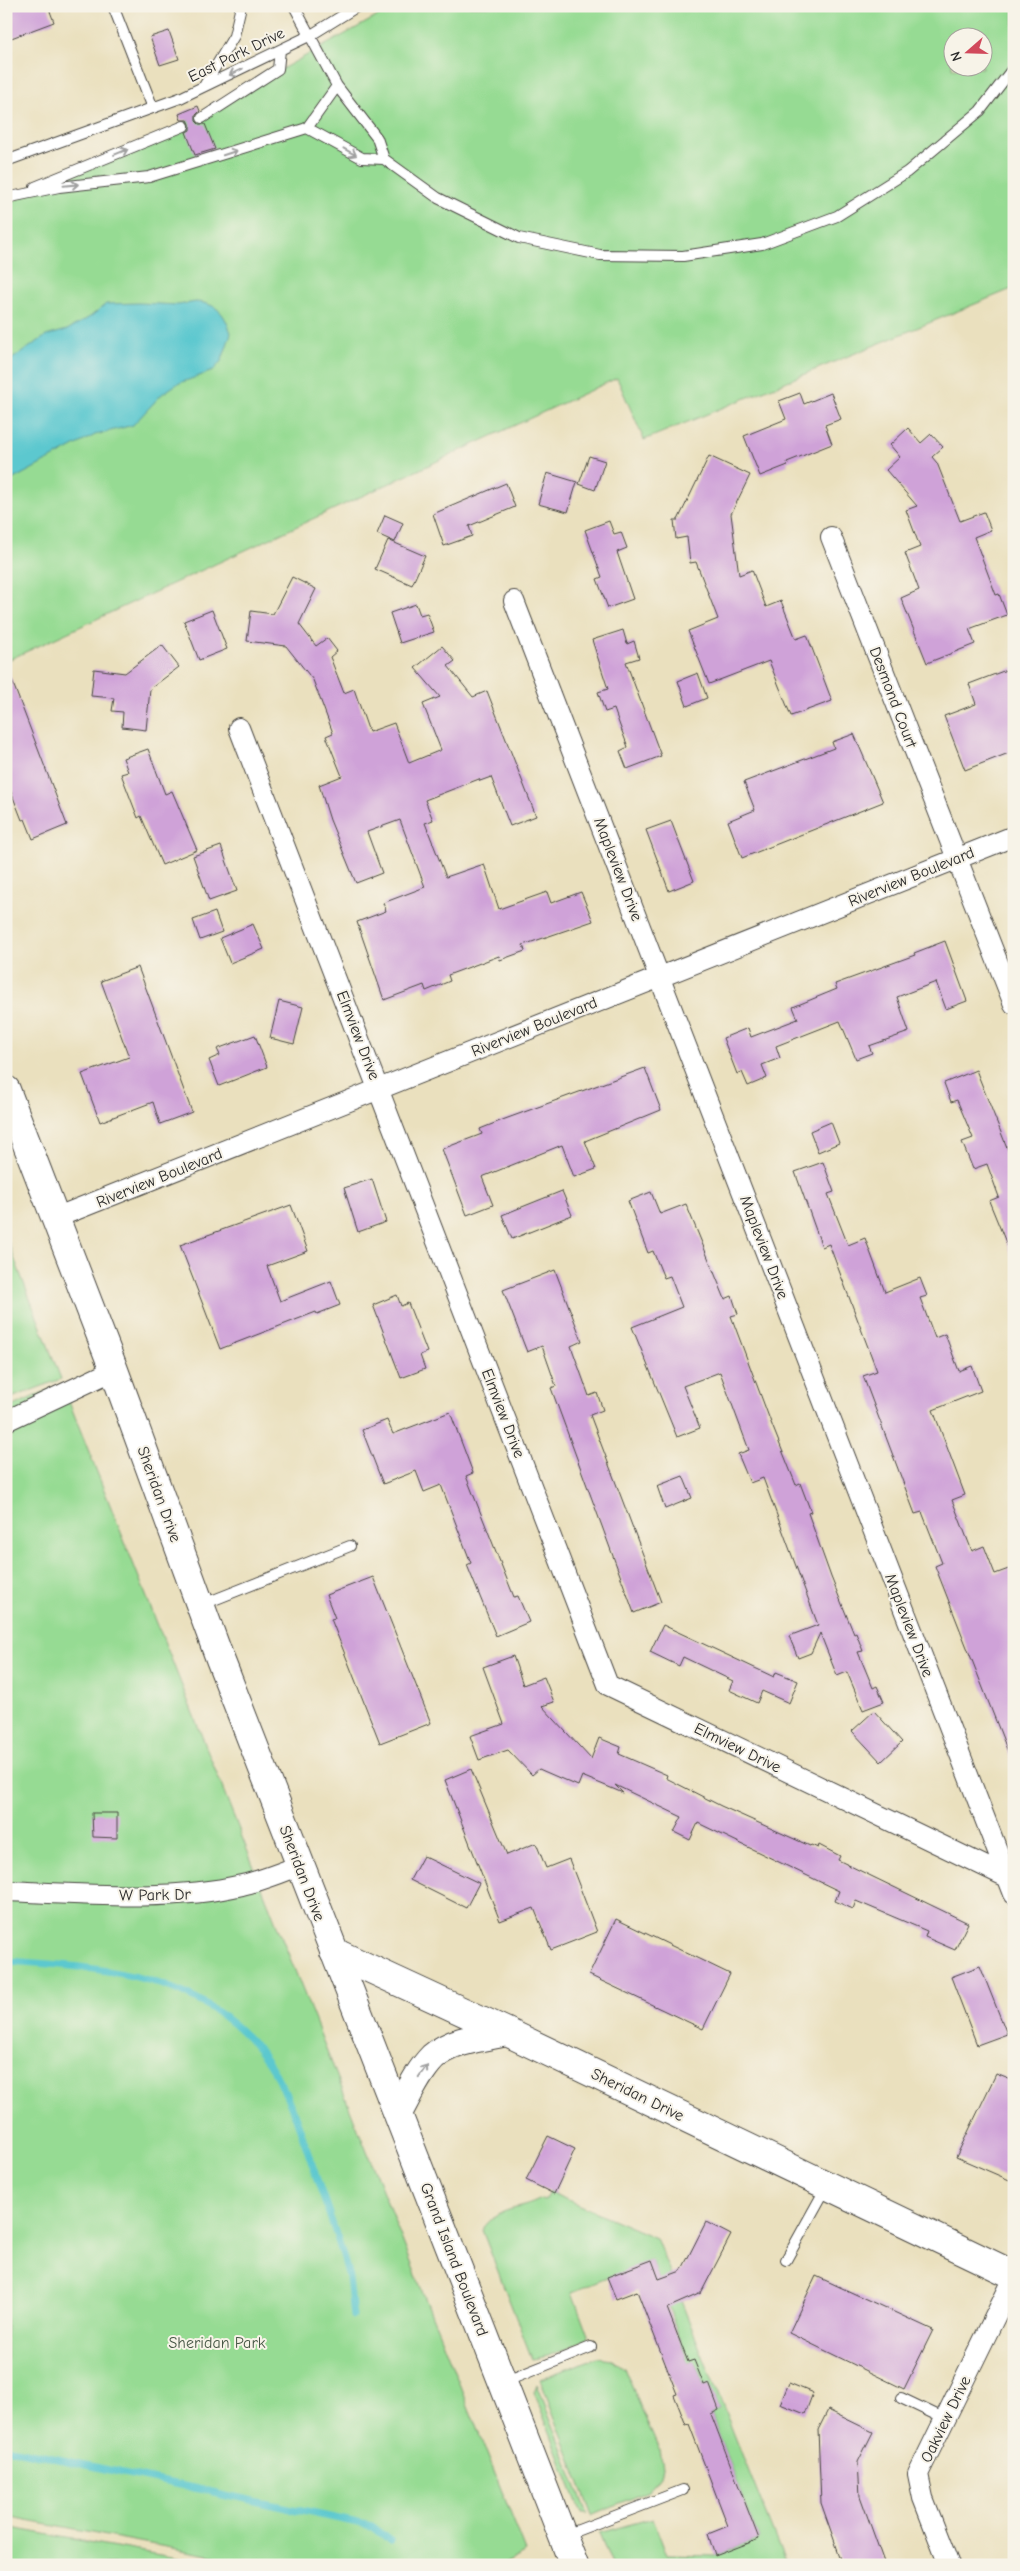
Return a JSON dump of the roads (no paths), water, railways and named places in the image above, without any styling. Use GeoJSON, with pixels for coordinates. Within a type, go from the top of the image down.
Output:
{"type":"FeatureCollection","features":[{"type":"Feature","properties":{"kind":"main road","name":"Sheridan Drive"},"geometry":{"type":"LineString","coordinates":[[6,1090],[114,1370],[200,1605],[334,1952],[507,2032],[1014,2276]]}},
{"type":"Feature","properties":{"kind":"main road","name":"Grand Island Boulevard"},"geometry":{"type":"LineString","coordinates":[[334,1952],[574,2565]]}},
{"type":"Feature","properties":{"kind":"main road"},"geometry":{"type":"LineString","coordinates":[[398,2113],[421,2073],[434,2057],[464,2041],[507,2032]]}},
{"type":"Feature","properties":{"kind":"street","name":"Desmond Court"},"geometry":{"type":"LineString","coordinates":[[831,537],[1014,1004]]}},
{"type":"Feature","properties":{"kind":"street","name":"Mapleview Drive"},"geometry":{"type":"LineString","coordinates":[[514,601],[1011,1886]]}},
{"type":"Feature","properties":{"kind":"street","name":"Elmview Drive"},"geometry":{"type":"LineString","coordinates":[[240,728],[608,1685],[1011,1886]]}},
{"type":"Feature","properties":{"kind":"street","name":"Riverview Boulevard"},"geometry":{"type":"LineString","coordinates":[[55,1218],[660,975],[1014,836]]}},
{"type":"Feature","properties":{"kind":"street"},"geometry":{"type":"LineString","coordinates":[[6,1421],[114,1370]]}},
{"type":"Feature","properties":{"kind":"street","name":"W Park Dr"},"geometry":{"type":"LineString","coordinates":[[6,1891],[94,1895],[199,1893],[243,1885],[300,1866]]}},
{"type":"Feature","properties":{"kind":"street","name":"Oakview Drive"},"geometry":{"type":"LineString","coordinates":[[949,2565],[924,2498],[918,2474],[1014,2276]]}},
{"type":"Feature","properties":{"kind":"lane"},"geometry":{"type":"LineString","coordinates":[[113,6],[153,108]]}},
{"type":"Feature","properties":{"kind":"lane"},"geometry":{"type":"LineString","coordinates":[[202,88],[234,36],[241,6]]}},
{"type":"Feature","properties":{"kind":"lane"},"geometry":{"type":"LineString","coordinates":[[294,6],[337,86],[377,138],[384,159]]}},
{"type":"Feature","properties":{"kind":"lane","name":"East Park Drive"},"geometry":{"type":"LineString","coordinates":[[6,161],[180,98],[311,35],[358,6]]}},
{"type":"Feature","properties":{"kind":"lane"},"geometry":{"type":"LineString","coordinates":[[202,118],[278,69],[280,50]]}},
{"type":"Feature","properties":{"kind":"lane"},"geometry":{"type":"LineString","coordinates":[[307,128],[362,158],[384,159],[438,198],[519,238],[600,254],[683,256],[762,244],[837,216],[907,172],[980,111],[1014,68]]}},
{"type":"Feature","properties":{"kind":"lane"},"geometry":{"type":"LineString","coordinates":[[9,197],[59,187],[148,177],[307,128],[337,86]]}},
{"type":"Feature","properties":{"kind":"lane"},"geometry":{"type":"LineString","coordinates":[[9,197],[184,126]]}},
{"type":"Feature","properties":{"kind":"lane"},"geometry":{"type":"LineString","coordinates":[[200,1605],[350,1546]]}},
{"type":"Feature","properties":{"kind":"lane"},"geometry":{"type":"LineString","coordinates":[[786,2260],[827,2185]]}},
{"type":"Feature","properties":{"kind":"lane"},"geometry":{"type":"LineString","coordinates":[[503,2382],[591,2347]]}},
{"type":"Feature","properties":{"kind":"lane"},"geometry":{"type":"LineString","coordinates":[[901,2398],[945,2419]]}},
{"type":"Feature","properties":{"kind":"lane"},"geometry":{"type":"LineString","coordinates":[[563,2536],[683,2490]]}},
{"type":"Feature","properties":{"kind":"water"},"geometry":{"type":"Polygon","coordinates":[[[196,302],[215,307],[223,315],[231,333],[222,360],[213,371],[177,384],[162,394],[133,425],[95,435],[6,483],[6,363],[46,336],[67,330],[90,317],[106,304],[178,305],[196,302]]]}},
{"type":"Feature","properties":{"kind":"waterway"},"geometry":{"type":"LineString","coordinates":[[6,1961],[80,1967],[116,1972],[150,1981],[184,1993],[215,2010],[243,2033],[276,2074],[305,2142],[349,2279],[353,2316]]}},
{"type":"Feature","properties":{"kind":"waterway"},"geometry":{"type":"LineString","coordinates":[[6,2448],[372,2526],[391,2541]]}},
{"type":"Feature","properties":{"kind":"park label","name":"Sheridan Park"},"geometry":{"type":"Point","coordinates":[217,2342]}}]}
